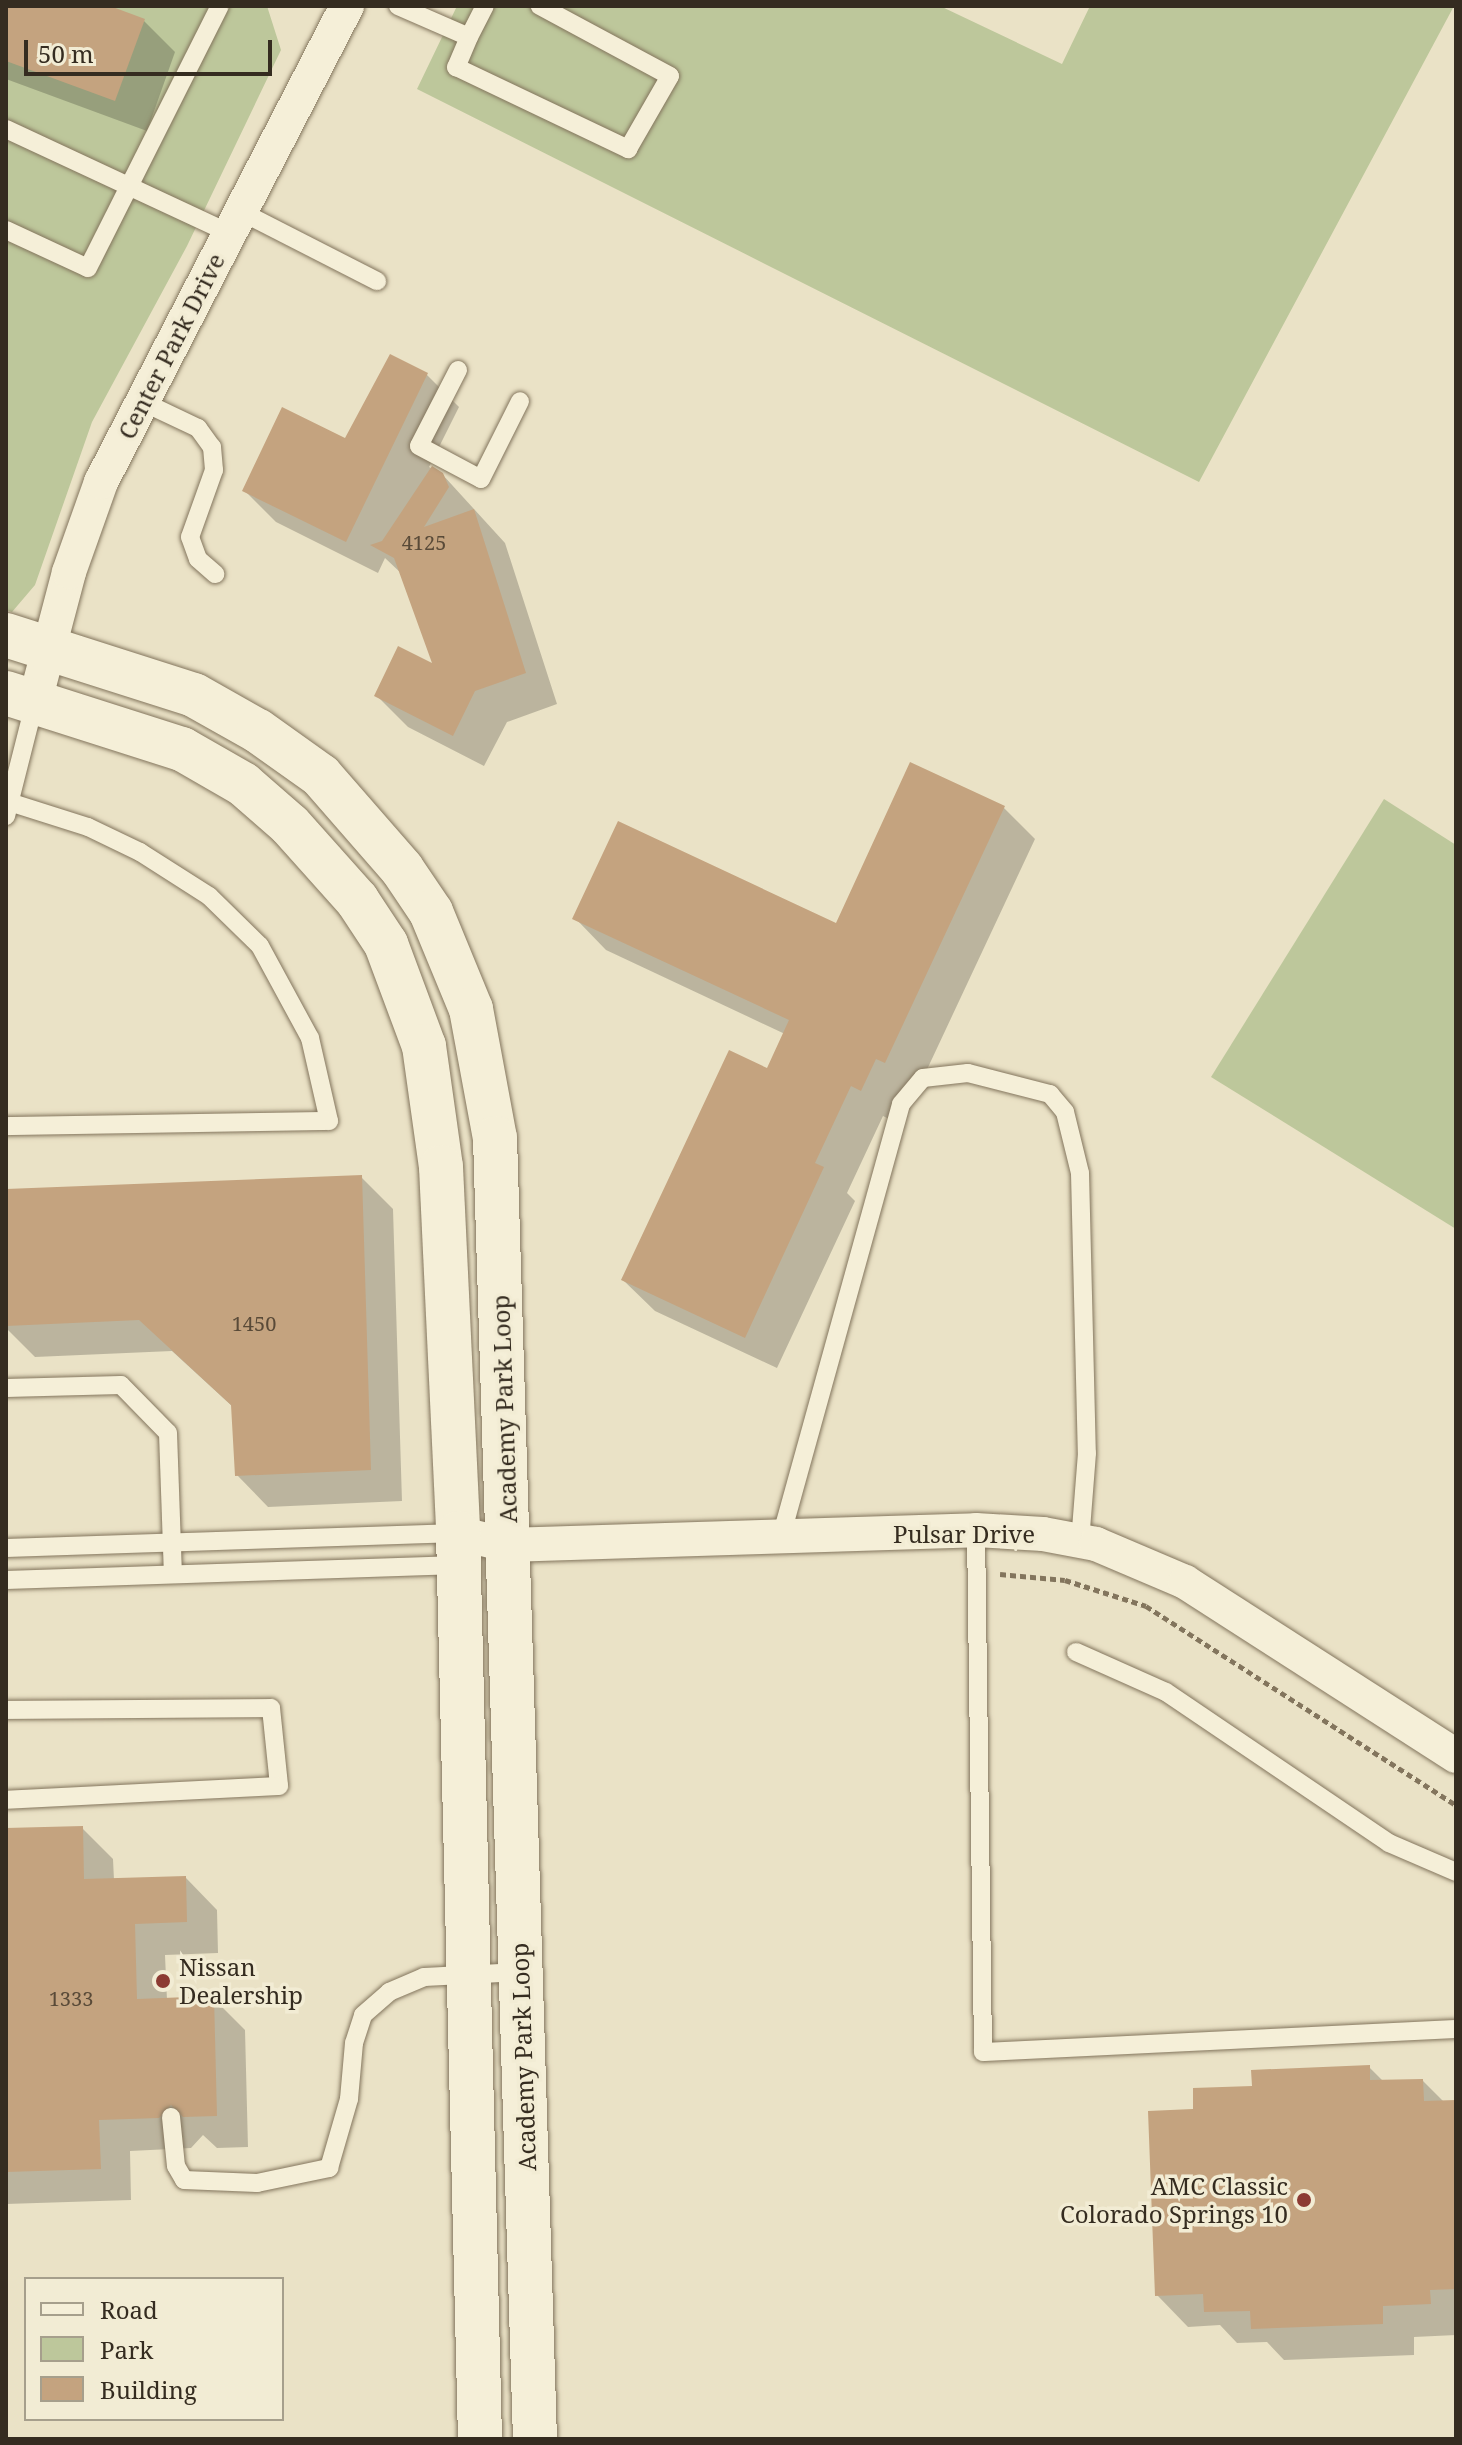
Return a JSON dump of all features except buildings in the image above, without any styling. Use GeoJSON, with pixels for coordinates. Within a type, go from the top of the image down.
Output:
{"type":"FeatureCollection","features":[{"type":"Feature","properties":{"kind":"street","name":"Center Park Drive"},"geometry":{"type":"LineString","coordinates":[[20,697],[48,647],[85,521],[347,6]]}},
{"type":"Feature","properties":{"kind":"street","name":"Academy Park Loop"},"geometry":{"type":"LineString","coordinates":[[6,635],[194,695],[258,731],[321,776],[402,869],[431,912],[471,1009],[495,1138],[535,2439]]}},
{"type":"Feature","properties":{"kind":"street","name":"Academy Park Loop"},"geometry":{"type":"LineString","coordinates":[[20,697],[182,749],[243,784],[329,865],[386,944],[424,1046],[437,1111],[458,1549],[480,2439]]}},
{"type":"Feature","properties":{"kind":"street","name":"Pulsar Drive"},"geometry":{"type":"LineString","coordinates":[[458,1549],[976,1530],[1080,1541],[1148,1562],[1185,1582],[1456,1756]]}},
{"type":"Feature","properties":{"kind":"lane"},"geometry":{"type":"LineString","coordinates":[[6,230],[88,268],[220,6]]}},
{"type":"Feature","properties":{"kind":"lane"},"geometry":{"type":"LineString","coordinates":[[398,6],[469,37]]}},
{"type":"Feature","properties":{"kind":"lane"},"geometry":{"type":"LineString","coordinates":[[485,6],[456,67],[628,149],[670,76],[540,6]]}},
{"type":"Feature","properties":{"kind":"lane"},"geometry":{"type":"LineString","coordinates":[[6,129],[131,187],[235,222],[377,281]]}},
{"type":"Feature","properties":{"kind":"lane"},"geometry":{"type":"LineString","coordinates":[[458,370],[419,446],[481,479],[520,401]]}},
{"type":"Feature","properties":{"kind":"lane"},"geometry":{"type":"LineString","coordinates":[[143,402],[198,428],[212,447],[214,470],[190,537],[198,559],[215,574]]}},
{"type":"Feature","properties":{"kind":"lane"},"geometry":{"type":"LineString","coordinates":[[6,1126],[329,1121],[310,1038],[260,946],[209,896],[140,852],[88,827],[7,806],[20,697]]}},
{"type":"Feature","properties":{"kind":"lane"},"geometry":{"type":"LineString","coordinates":[[781,1537],[901,1104],[923,1078],[968,1073],[1050,1094],[1065,1112],[1080,1173],[1087,1453],[1080,1541]]}},
{"type":"Feature","properties":{"kind":"lane"},"geometry":{"type":"LineString","coordinates":[[6,1388],[121,1385],[168,1433],[173,1574]]}},
{"type":"Feature","properties":{"kind":"lane"},"geometry":{"type":"LineString","coordinates":[[976,1530],[983,2052],[1456,2029]]}},
{"type":"Feature","properties":{"kind":"lane"},"geometry":{"type":"LineString","coordinates":[[6,1548],[172,1543],[458,1549]]}},
{"type":"Feature","properties":{"kind":"lane"},"geometry":{"type":"LineString","coordinates":[[6,1580],[173,1574],[458,1549]]}},
{"type":"Feature","properties":{"kind":"lane"},"geometry":{"type":"LineString","coordinates":[[1076,1652],[1166,1692],[1389,1843],[1456,1872]]}},
{"type":"Feature","properties":{"kind":"lane"},"geometry":{"type":"LineString","coordinates":[[6,1710],[271,1708],[279,1786],[6,1800]]}},
{"type":"Feature","properties":{"kind":"lane"},"geometry":{"type":"LineString","coordinates":[[171,2117],[176,2166],[184,2180],[257,2183],[329,2168],[346,2114],[354,2043],[363,2015],[389,1992],[424,1977],[520,1972]]}},
{"type":"Feature","properties":{"kind":"path"},"geometry":{"type":"LineString","coordinates":[[977,1572],[1065,1580],[1146,1606],[1456,1805]]}},
{"type":"Feature","properties":{"kind":"green space"},"geometry":{"type":"Polygon","coordinates":[[[6,6],[267,6],[281,50],[187,246],[92,422],[35,585],[12,612],[6,610],[6,6]]]}},
{"type":"Feature","properties":{"kind":"green space"},"geometry":{"type":"Polygon","coordinates":[[[457,6],[940,6],[1062,64],[1090,6],[1454,6],[1199,482],[417,89],[457,6]]]}},
{"type":"Feature","properties":{"kind":"green space"},"geometry":{"type":"Polygon","coordinates":[[[1384,799],[1456,845],[1456,1229],[1211,1077],[1384,799]]]}},
{"type":"Feature","properties":{"kind":"place","name":"Nissan Dealership"},"geometry":{"type":"Point","coordinates":[163,1981]}},
{"type":"Feature","properties":{"kind":"place","name":"AMC Classic Colorado Springs 10"},"geometry":{"type":"Point","coordinates":[1304,2200]}}]}
